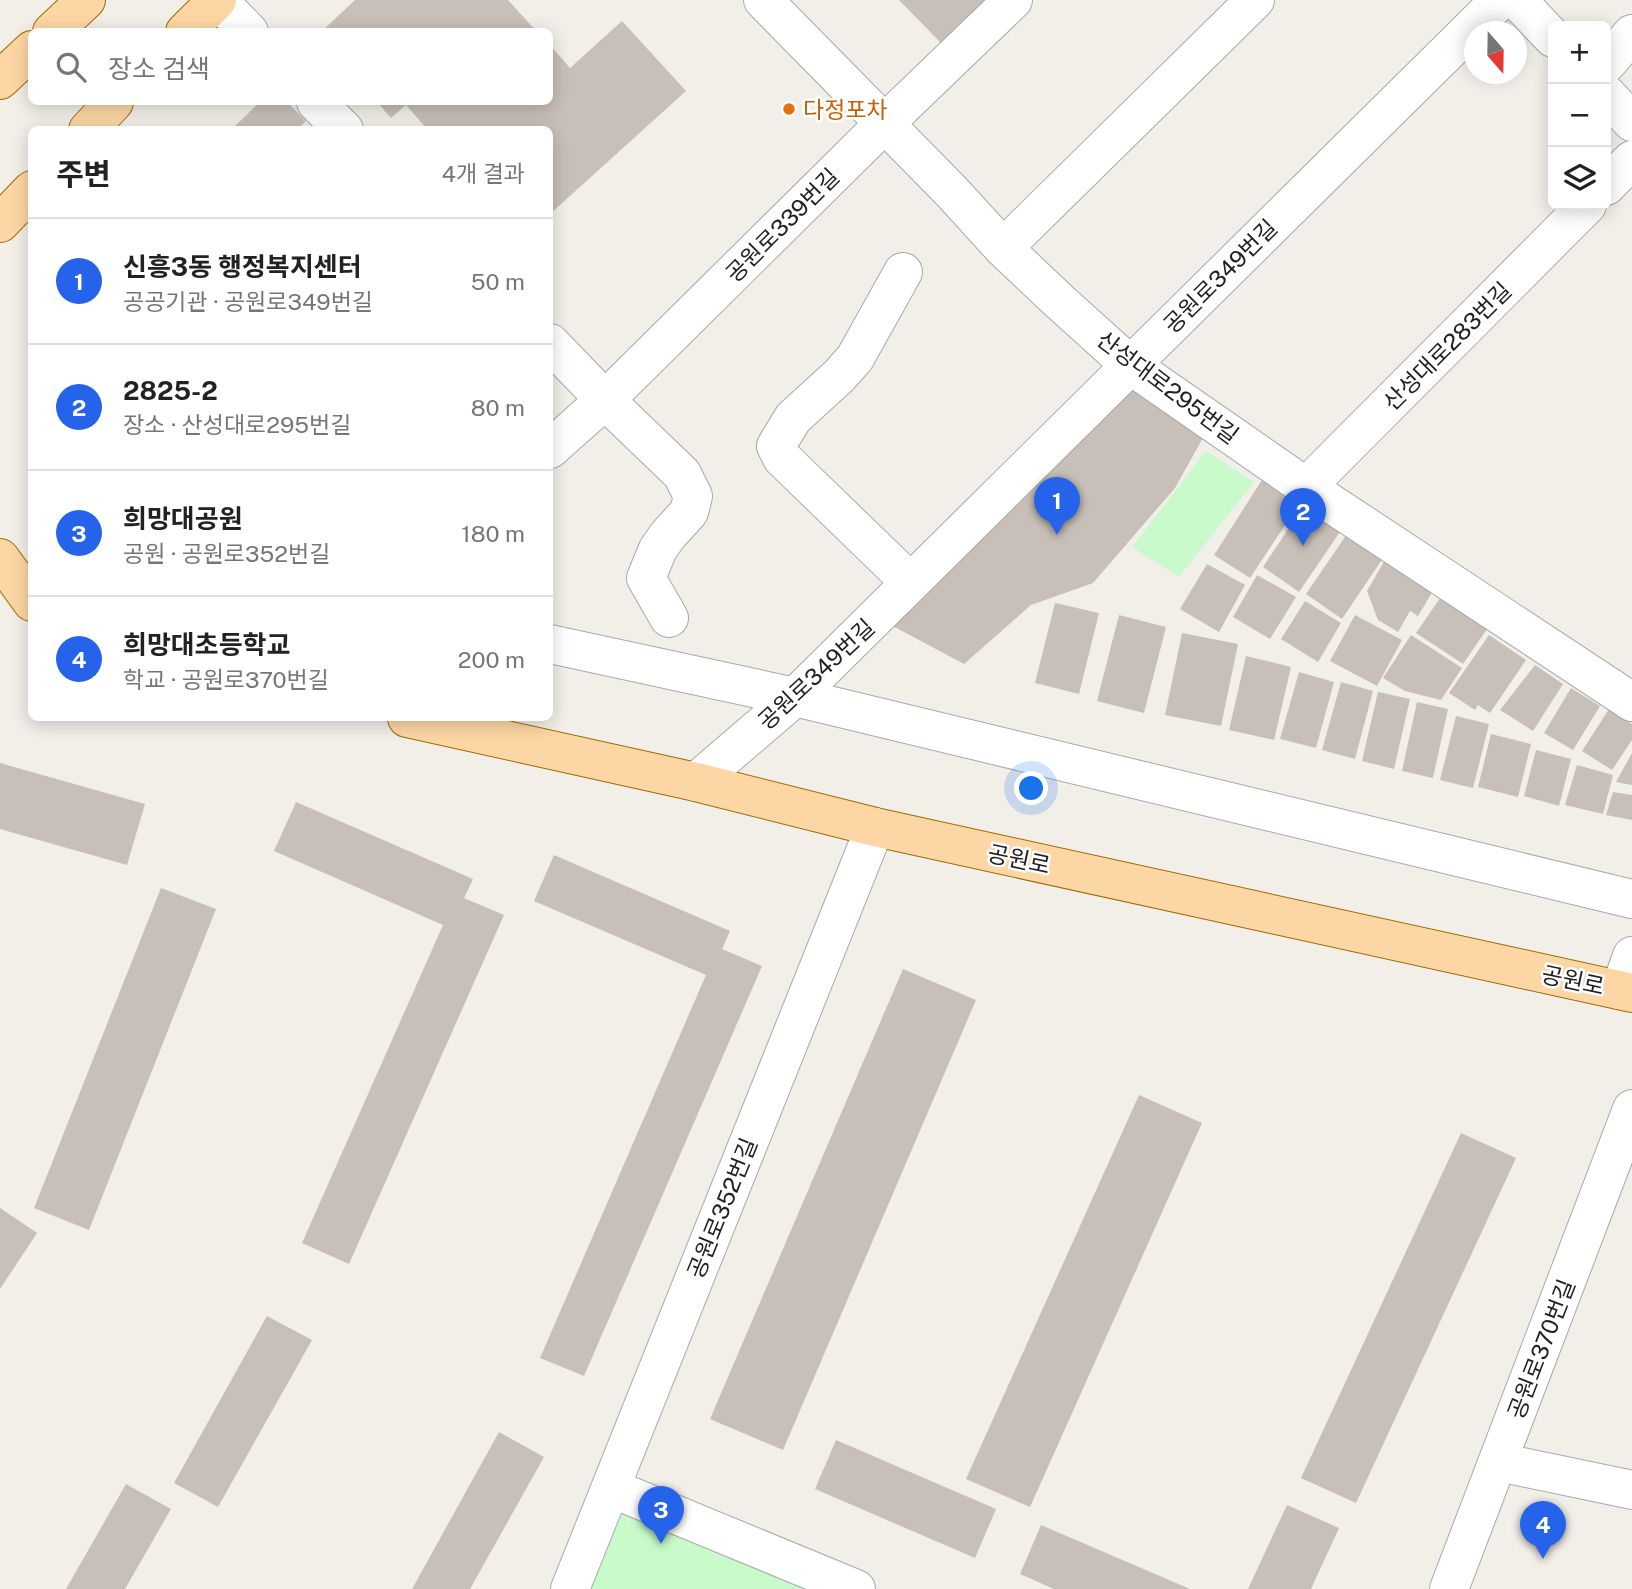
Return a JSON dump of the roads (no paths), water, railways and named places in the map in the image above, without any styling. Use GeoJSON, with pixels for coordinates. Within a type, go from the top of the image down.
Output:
{"type":"FeatureCollection","features":[{"type":"Feature","properties":{"kind":"main road"},"geometry":{"type":"LineString","coordinates":[[56,28],[86,0]]}},
{"type":"Feature","properties":{"kind":"main road"},"geometry":{"type":"LineString","coordinates":[[189,28],[218,0]]}},
{"type":"Feature","properties":{"kind":"main road"},"geometry":{"type":"LineString","coordinates":[[0,80],[28,54]]}},
{"type":"Feature","properties":{"kind":"main road"},"geometry":{"type":"LineString","coordinates":[[92,126],[111,105]]}},
{"type":"Feature","properties":{"kind":"main road"},"geometry":{"type":"LineString","coordinates":[[0,223],[28,194]]}},
{"type":"Feature","properties":{"kind":"main road"},"geometry":{"type":"LineString","coordinates":[[0,558],[28,598]]}},
{"type":"Feature","properties":{"kind":"main road"},"geometry":{"type":"LineString","coordinates":[[0,600],[28,604]]}},
{"type":"Feature","properties":{"kind":"main road","name":"공원로"},"geometry":{"type":"LineString","coordinates":[[421,721],[696,782],[874,827],[1628,980]]}},
{"type":"Feature","properties":{"kind":"street"},"geometry":{"type":"LineString","coordinates":[[218,0],[245,28]]}},
{"type":"Feature","properties":{"kind":"street","name":"산성대로295번길"},"geometry":{"type":"LineString","coordinates":[[763,0],[885,122],[1003,248],[1130,365],[1306,487],[1632,702]]}},
{"type":"Feature","properties":{"kind":"street","name":"공원로339번길"},"geometry":{"type":"LineString","coordinates":[[553,446],[604,400],[885,122],[1013,0]]}},
{"type":"Feature","properties":{"kind":"street"},"geometry":{"type":"LineString","coordinates":[[1003,248],[1255,0]]}},
{"type":"Feature","properties":{"kind":"street","name":"공원로349번길"},"geometry":{"type":"LineString","coordinates":[[696,782],[794,697],[1500,0]]}},
{"type":"Feature","properties":{"kind":"street"},"geometry":{"type":"LineString","coordinates":[[1517,0],[1548,33]]}},
{"type":"Feature","properties":{"kind":"street"},"geometry":{"type":"LineString","coordinates":[[1611,58],[1632,34]]}},
{"type":"Feature","properties":{"kind":"street"},"geometry":{"type":"LineString","coordinates":[[1611,98],[1632,121]]}},
{"type":"Feature","properties":{"kind":"street"},"geometry":{"type":"LineString","coordinates":[[319,105],[340,126]]}},
{"type":"Feature","properties":{"kind":"street"},"geometry":{"type":"LineString","coordinates":[[1611,181],[1632,160]]}},
{"type":"Feature","properties":{"kind":"street","name":"산성대로283번길"},"geometry":{"type":"LineString","coordinates":[[1306,487],[1582,210]]}},
{"type":"Feature","properties":{"kind":"street"},"geometry":{"type":"LineString","coordinates":[[903,272],[855,358],[793,418],[776,446],[782,458],[911,582]]}},
{"type":"Feature","properties":{"kind":"street"},"geometry":{"type":"LineString","coordinates":[[553,346],[604,400],[682,474],[693,496],[689,512],[658,549],[646,579],[669,618]]}},
{"type":"Feature","properties":{"kind":"street"},"geometry":{"type":"LineString","coordinates":[[553,645],[794,697],[1632,899]]}},
{"type":"Feature","properties":{"kind":"street","name":"공원로352번길"},"geometry":{"type":"LineString","coordinates":[[570,1589],[874,827]]}},
{"type":"Feature","properties":{"kind":"street","name":"공원로370번길"},"geometry":{"type":"LineString","coordinates":[[1449,1589],[1632,1109]]}},
{"type":"Feature","properties":{"kind":"street"},"geometry":{"type":"LineString","coordinates":[[1498,1462],[1632,1490]]}},
{"type":"Feature","properties":{"kind":"street"},"geometry":{"type":"LineString","coordinates":[[611,1488],[856,1589]]}},
{"type":"Feature","properties":{"kind":"place","name":"다정포차"},"geometry":{"type":"Point","coordinates":[789,109]}},
{"type":"Feature","properties":{"kind":"place","name":"신흥3동 행정복지센터"},"geometry":{"type":"Point","coordinates":[1057,535]}},
{"type":"Feature","properties":{"kind":"place","name":"2825-2"},"geometry":{"type":"Point","coordinates":[1303,546]}},
{"type":"Feature","properties":{"kind":"place","name":"희망대공원"},"geometry":{"type":"Point","coordinates":[661,1544]}},
{"type":"Feature","properties":{"kind":"place","name":"희망대초등학교"},"geometry":{"type":"Point","coordinates":[1543,1559]}}]}
